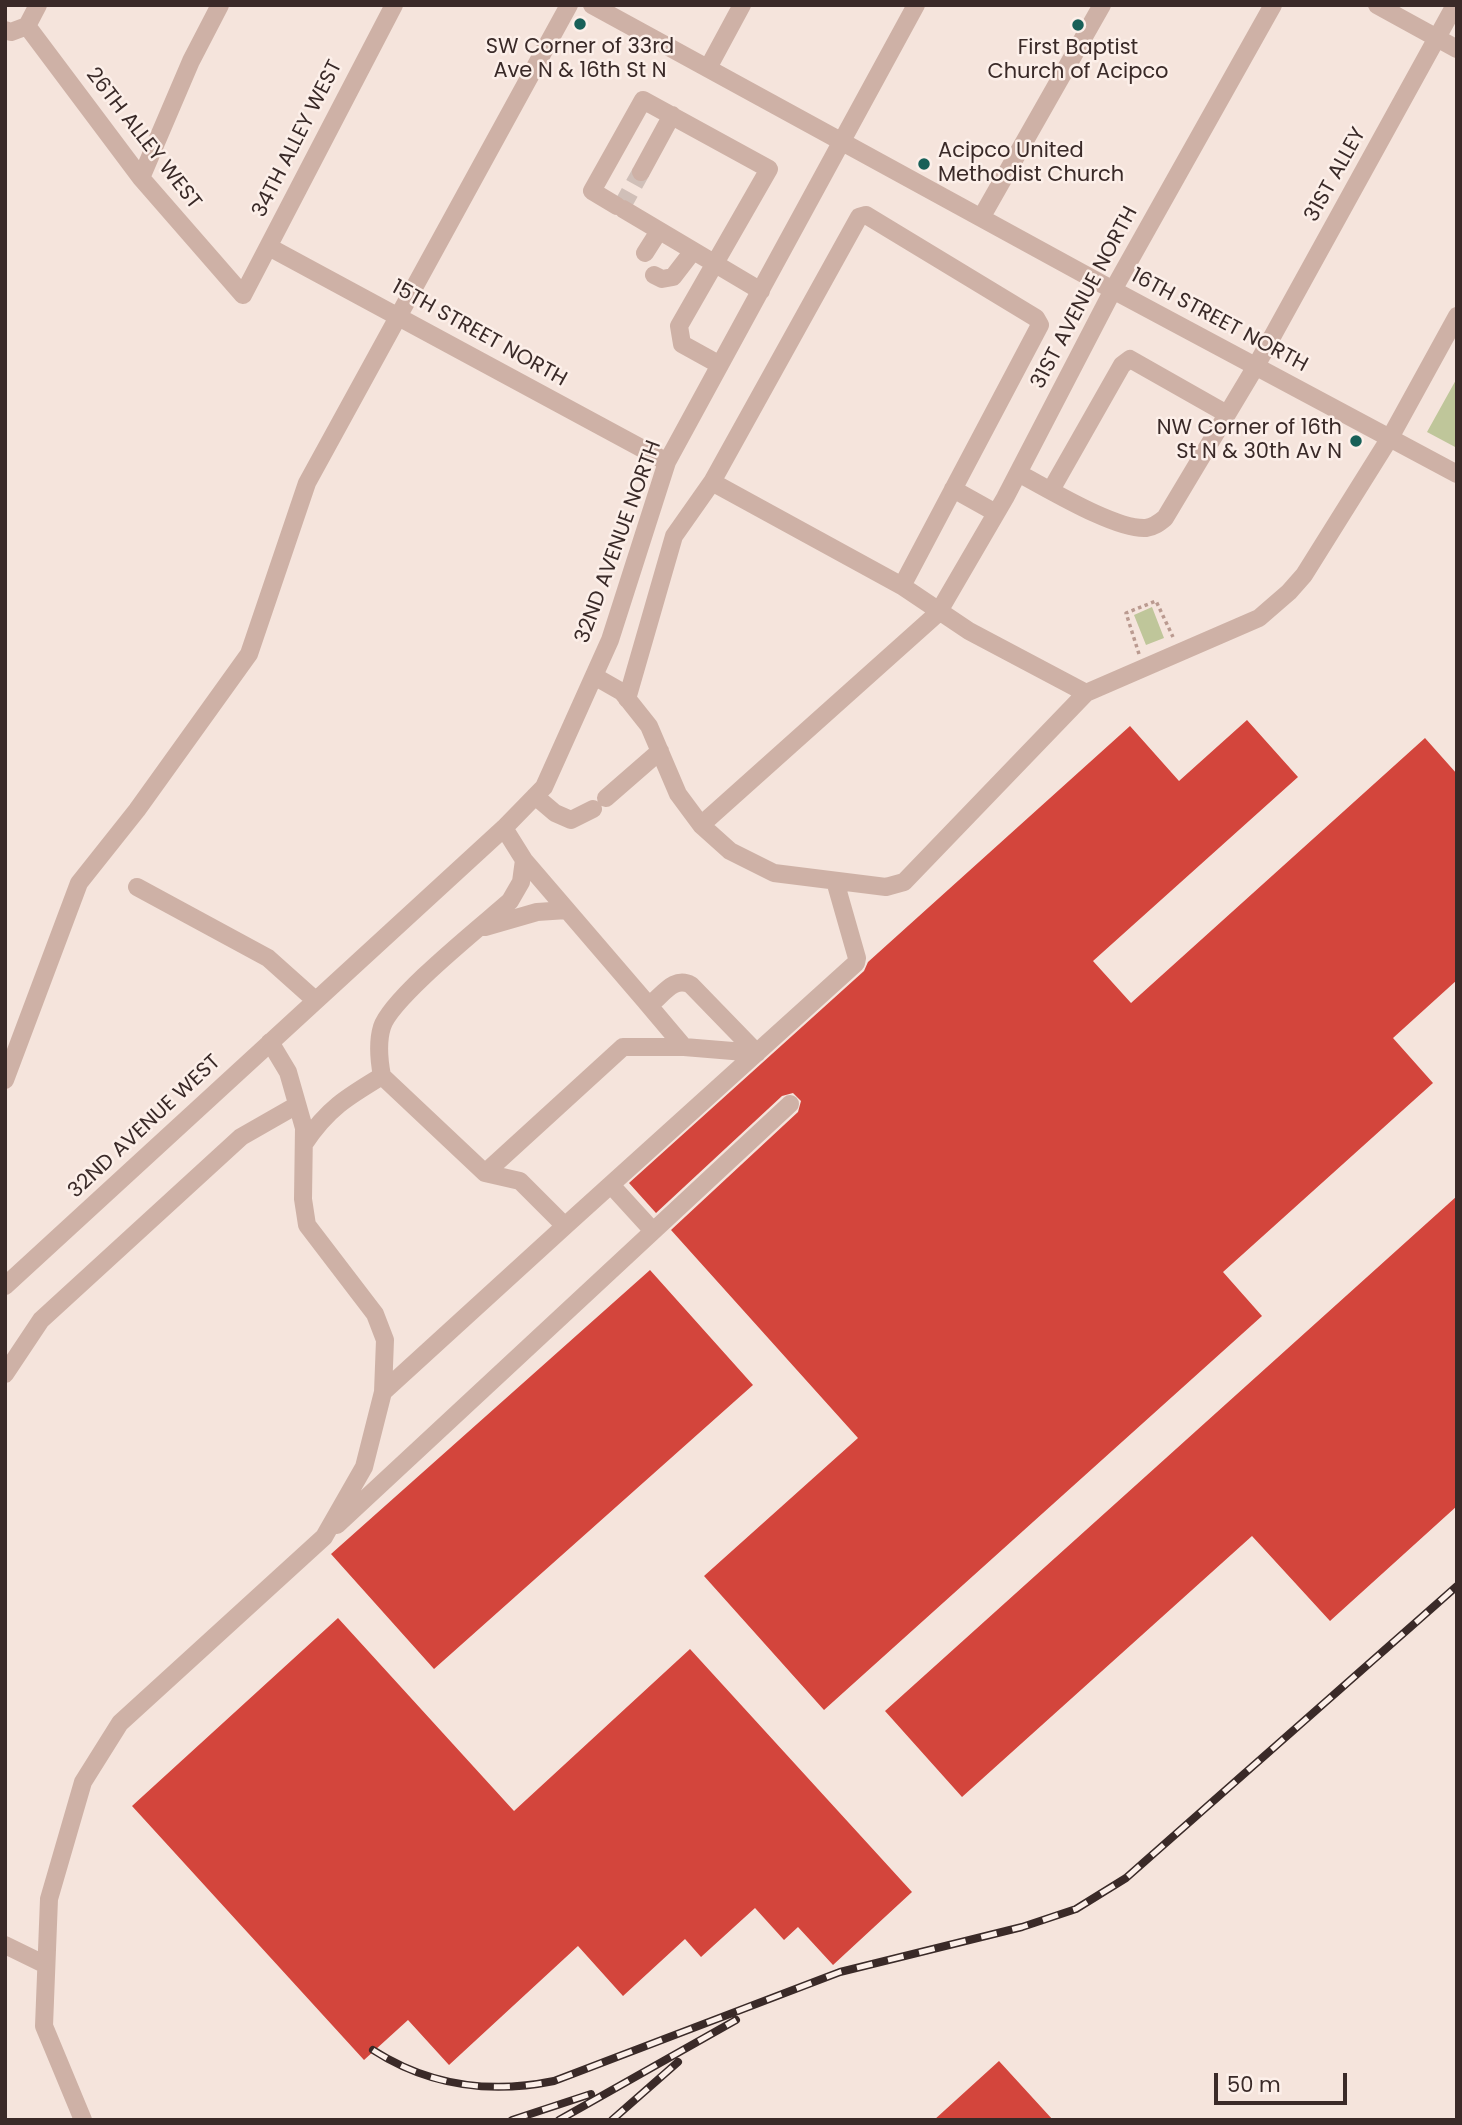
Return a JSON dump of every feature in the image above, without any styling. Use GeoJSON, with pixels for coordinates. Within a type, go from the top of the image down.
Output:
{"type":"FeatureCollection","features":[{"type":"Feature","properties":{"kind":"street"},"geometry":{"type":"LineString","coordinates":[[5,30],[11,32],[27,26],[38,5]]}},
{"type":"Feature","properties":{"kind":"street"},"geometry":{"type":"LineString","coordinates":[[141,178],[191,61],[220,5]]}},
{"type":"Feature","properties":{"kind":"street","name":"34TH ALLEY WEST"},"geometry":{"type":"LineString","coordinates":[[243,295],[305,171],[394,5]]}},
{"type":"Feature","properties":{"kind":"street"},"geometry":{"type":"LineString","coordinates":[[5,1080],[79,883],[137,810],[249,654],[307,483],[569,5]]}},
{"type":"Feature","properties":{"kind":"street","name":"16TH STREET NORTH"},"geometry":{"type":"LineString","coordinates":[[592,5],[1113,290],[1391,436],[1457,474]]}},
{"type":"Feature","properties":{"kind":"street"},"geometry":{"type":"LineString","coordinates":[[708,68],[742,5]]}},
{"type":"Feature","properties":{"kind":"street","name":"32ND AVENUE NORTH"},"geometry":{"type":"LineString","coordinates":[[315,1000],[504,828],[544,787],[610,640],[667,462],[916,5]]}},
{"type":"Feature","properties":{"kind":"street"},"geometry":{"type":"LineString","coordinates":[[981,218],[1102,5]]}},
{"type":"Feature","properties":{"kind":"street","name":"31ST AVENUE NORTH"},"geometry":{"type":"LineString","coordinates":[[701,825],[938,613],[1018,473],[1113,290],[1273,5]]}},
{"type":"Feature","properties":{"kind":"street"},"geometry":{"type":"LineString","coordinates":[[1377,5],[1457,49]]}},
{"type":"Feature","properties":{"kind":"street","name":"31ST ALLEY"},"geometry":{"type":"LineString","coordinates":[[1051,490],[1134,528],[1154,526],[1165,518],[1256,366],[1455,5]]}},
{"type":"Feature","properties":{"kind":"street","name":"26TH ALLEY WEST"},"geometry":{"type":"LineString","coordinates":[[27,26],[141,178],[243,295]]}},
{"type":"Feature","properties":{"kind":"street"},"geometry":{"type":"LineString","coordinates":[[720,365],[681,344],[679,326],[714,263],[769,169],[643,100],[592,191],[620,208],[714,263],[761,291]]}},
{"type":"Feature","properties":{"kind":"street"},"geometry":{"type":"LineString","coordinates":[[641,172],[672,115]]}},
{"type":"Feature","properties":{"kind":"street"},"geometry":{"type":"LineString","coordinates":[[627,699],[674,536],[712,482],[859,217],[866,215],[1039,322],[902,586]]}},
{"type":"Feature","properties":{"kind":"street"},"geometry":{"type":"LineString","coordinates":[[646,253],[659,231]]}},
{"type":"Feature","properties":{"kind":"street","name":"15TH STREET NORTH"},"geometry":{"type":"LineString","coordinates":[[269,247],[400,315],[667,462]]}},
{"type":"Feature","properties":{"kind":"street"},"geometry":{"type":"LineString","coordinates":[[653,275],[662,279],[673,277],[693,251]]}},
{"type":"Feature","properties":{"kind":"street"},"geometry":{"type":"LineString","coordinates":[[594,676],[622,692],[649,726],[678,794],[701,825],[730,851],[774,873],[887,887],[904,882],[1086,693],[1259,618],[1289,592],[1304,575],[1391,436],[1457,316]]}},
{"type":"Feature","properties":{"kind":"street"},"geometry":{"type":"LineString","coordinates":[[1018,473],[1051,490],[1122,365],[1130,359],[1227,414]]}},
{"type":"Feature","properties":{"kind":"street"},"geometry":{"type":"LineString","coordinates":[[712,482],[902,586],[938,613],[1086,693]]}},
{"type":"Feature","properties":{"kind":"street"},"geometry":{"type":"LineString","coordinates":[[953,489],[996,513]]}},
{"type":"Feature","properties":{"kind":"street"},"geometry":{"type":"LineString","coordinates":[[535,796],[555,813],[571,820],[600,804],[660,751]]}},
{"type":"Feature","properties":{"kind":"street"},"geometry":{"type":"LineString","coordinates":[[504,828],[524,860],[684,1047]]}},
{"type":"Feature","properties":{"kind":"street"},"geometry":{"type":"LineString","coordinates":[[524,860],[521,882],[510,901],[404,998],[382,1025],[378,1054],[382,1076],[485,1173],[520,1181],[565,1226]]}},
{"type":"Feature","properties":{"kind":"street"},"geometry":{"type":"LineString","coordinates":[[383,1392],[857,960],[835,881]]}},
{"type":"Feature","properties":{"kind":"street"},"geometry":{"type":"LineString","coordinates":[[137,887],[268,958],[315,1000]]}},
{"type":"Feature","properties":{"kind":"street"},"geometry":{"type":"LineString","coordinates":[[479,929],[537,912],[567,911]]}},
{"type":"Feature","properties":{"kind":"street"},"geometry":{"type":"LineString","coordinates":[[646,1002],[652,1003],[677,982],[683,981],[691,985],[757,1053]]}},
{"type":"Feature","properties":{"kind":"street","name":"32ND AVENUE WEST"},"geometry":{"type":"LineString","coordinates":[[5,1286],[315,1000]]}},
{"type":"Feature","properties":{"kind":"street"},"geometry":{"type":"LineString","coordinates":[[270,1042],[288,1072],[297,1105],[304,1144],[303,1199],[307,1225],[376,1314],[385,1340],[383,1392],[364,1467],[324,1537]]}},
{"type":"Feature","properties":{"kind":"street"},"geometry":{"type":"LineString","coordinates":[[485,1173],[622,1047],[684,1047],[757,1053]]}},
{"type":"Feature","properties":{"kind":"street"},"geometry":{"type":"LineString","coordinates":[[304,1144],[322,1117],[342,1099],[382,1076]]}},
{"type":"Feature","properties":{"kind":"street"},"geometry":{"type":"LineString","coordinates":[[83,2120],[44,2026],[49,1899],[83,1782],[120,1723],[790,1104]]}},
{"type":"Feature","properties":{"kind":"street"},"geometry":{"type":"LineString","coordinates":[[5,1374],[41,1320],[240,1138],[297,1105]]}},
{"type":"Feature","properties":{"kind":"street"},"geometry":{"type":"LineString","coordinates":[[611,1185],[653,1231]]}},
{"type":"Feature","properties":{"kind":"street"},"geometry":{"type":"LineString","coordinates":[[5,1945],[46,1965]]}},
{"type":"Feature","properties":{"kind":"path"},"geometry":{"type":"LineString","coordinates":[[1139,656],[1126,613],[1156,601],[1175,640]]}},
{"type":"Feature","properties":{"kind":"green space"},"geometry":{"type":"Polygon","coordinates":[[[1457,378],[1457,448],[1427,432],[1457,378]]]}},
{"type":"Feature","properties":{"kind":"green space"},"geometry":{"type":"Polygon","coordinates":[[[1152,607],[1164,638],[1146,645],[1134,615],[1152,607]]]}},
{"type":"Feature","properties":{"kind":"building"},"geometry":{"type":"Polygon","coordinates":[[[1247,720],[1298,777],[1093,961],[1131,1003],[1425,738],[1457,774],[1457,980],[1393,1038],[1433,1083],[1223,1272],[1262,1316],[824,1710],[704,1576],[858,1438],[671,1230],[798,1112],[801,1101],[793,1093],[782,1096],[656,1213],[629,1183],[864,971],[868,962],[1130,726],[1179,781],[1247,720]]]}},
{"type":"Feature","properties":{"kind":"building"},"geometry":{"type":"Polygon","coordinates":[[[1457,1196],[1457,1506],[1330,1621],[1252,1536],[962,1797],[885,1711],[1457,1196]]]}},
{"type":"Feature","properties":{"kind":"building"},"geometry":{"type":"Polygon","coordinates":[[[650,1270],[753,1385],[434,1669],[331,1554],[650,1270]]]}},
{"type":"Feature","properties":{"kind":"building"},"geometry":{"type":"Polygon","coordinates":[[[338,1618],[514,1811],[690,1649],[912,1892],[833,1965],[798,1927],[784,1940],[755,1908],[701,1957],[685,1939],[623,1996],[578,1946],[449,2065],[408,2020],[364,2060],[132,1806],[338,1618]]]}},
{"type":"Feature","properties":{"kind":"building"},"geometry":{"type":"Polygon","coordinates":[[[999,2061],[1053,2120],[934,2120],[999,2061]]]}},
{"type":"Feature","properties":{"kind":"tunnel"},"geometry":{"type":"LineString","coordinates":[[621,208],[641,172]]}},
{"type":"Feature","properties":{"kind":"railway"},"geometry":{"type":"LineString","coordinates":[[373,2050],[416,2072],[460,2084],[507,2087],[554,2081],[840,1972],[1022,1927],[1076,1909],[1126,1878],[1457,1586]]}},
{"type":"Feature","properties":{"kind":"railway"},"geometry":{"type":"LineString","coordinates":[[559,2120],[736,2020]]}},
{"type":"Feature","properties":{"kind":"railway"},"geometry":{"type":"LineString","coordinates":[[612,2120],[678,2062]]}},
{"type":"Feature","properties":{"kind":"railway"},"geometry":{"type":"LineString","coordinates":[[512,2120],[591,2094]]}},
{"type":"Feature","properties":{"kind":"place","name":"SW Corner of 33rd Ave N & 16th St N"},"geometry":{"type":"Point","coordinates":[580,24]}},
{"type":"Feature","properties":{"kind":"place","name":"First Baptist Church of Acipco"},"geometry":{"type":"Point","coordinates":[1078,25]}},
{"type":"Feature","properties":{"kind":"place","name":"Acipco United Methodist Church"},"geometry":{"type":"Point","coordinates":[924,164]}},
{"type":"Feature","properties":{"kind":"place","name":"NW Corner of 16th St N & 30th Av N"},"geometry":{"type":"Point","coordinates":[1356,441]}}]}
